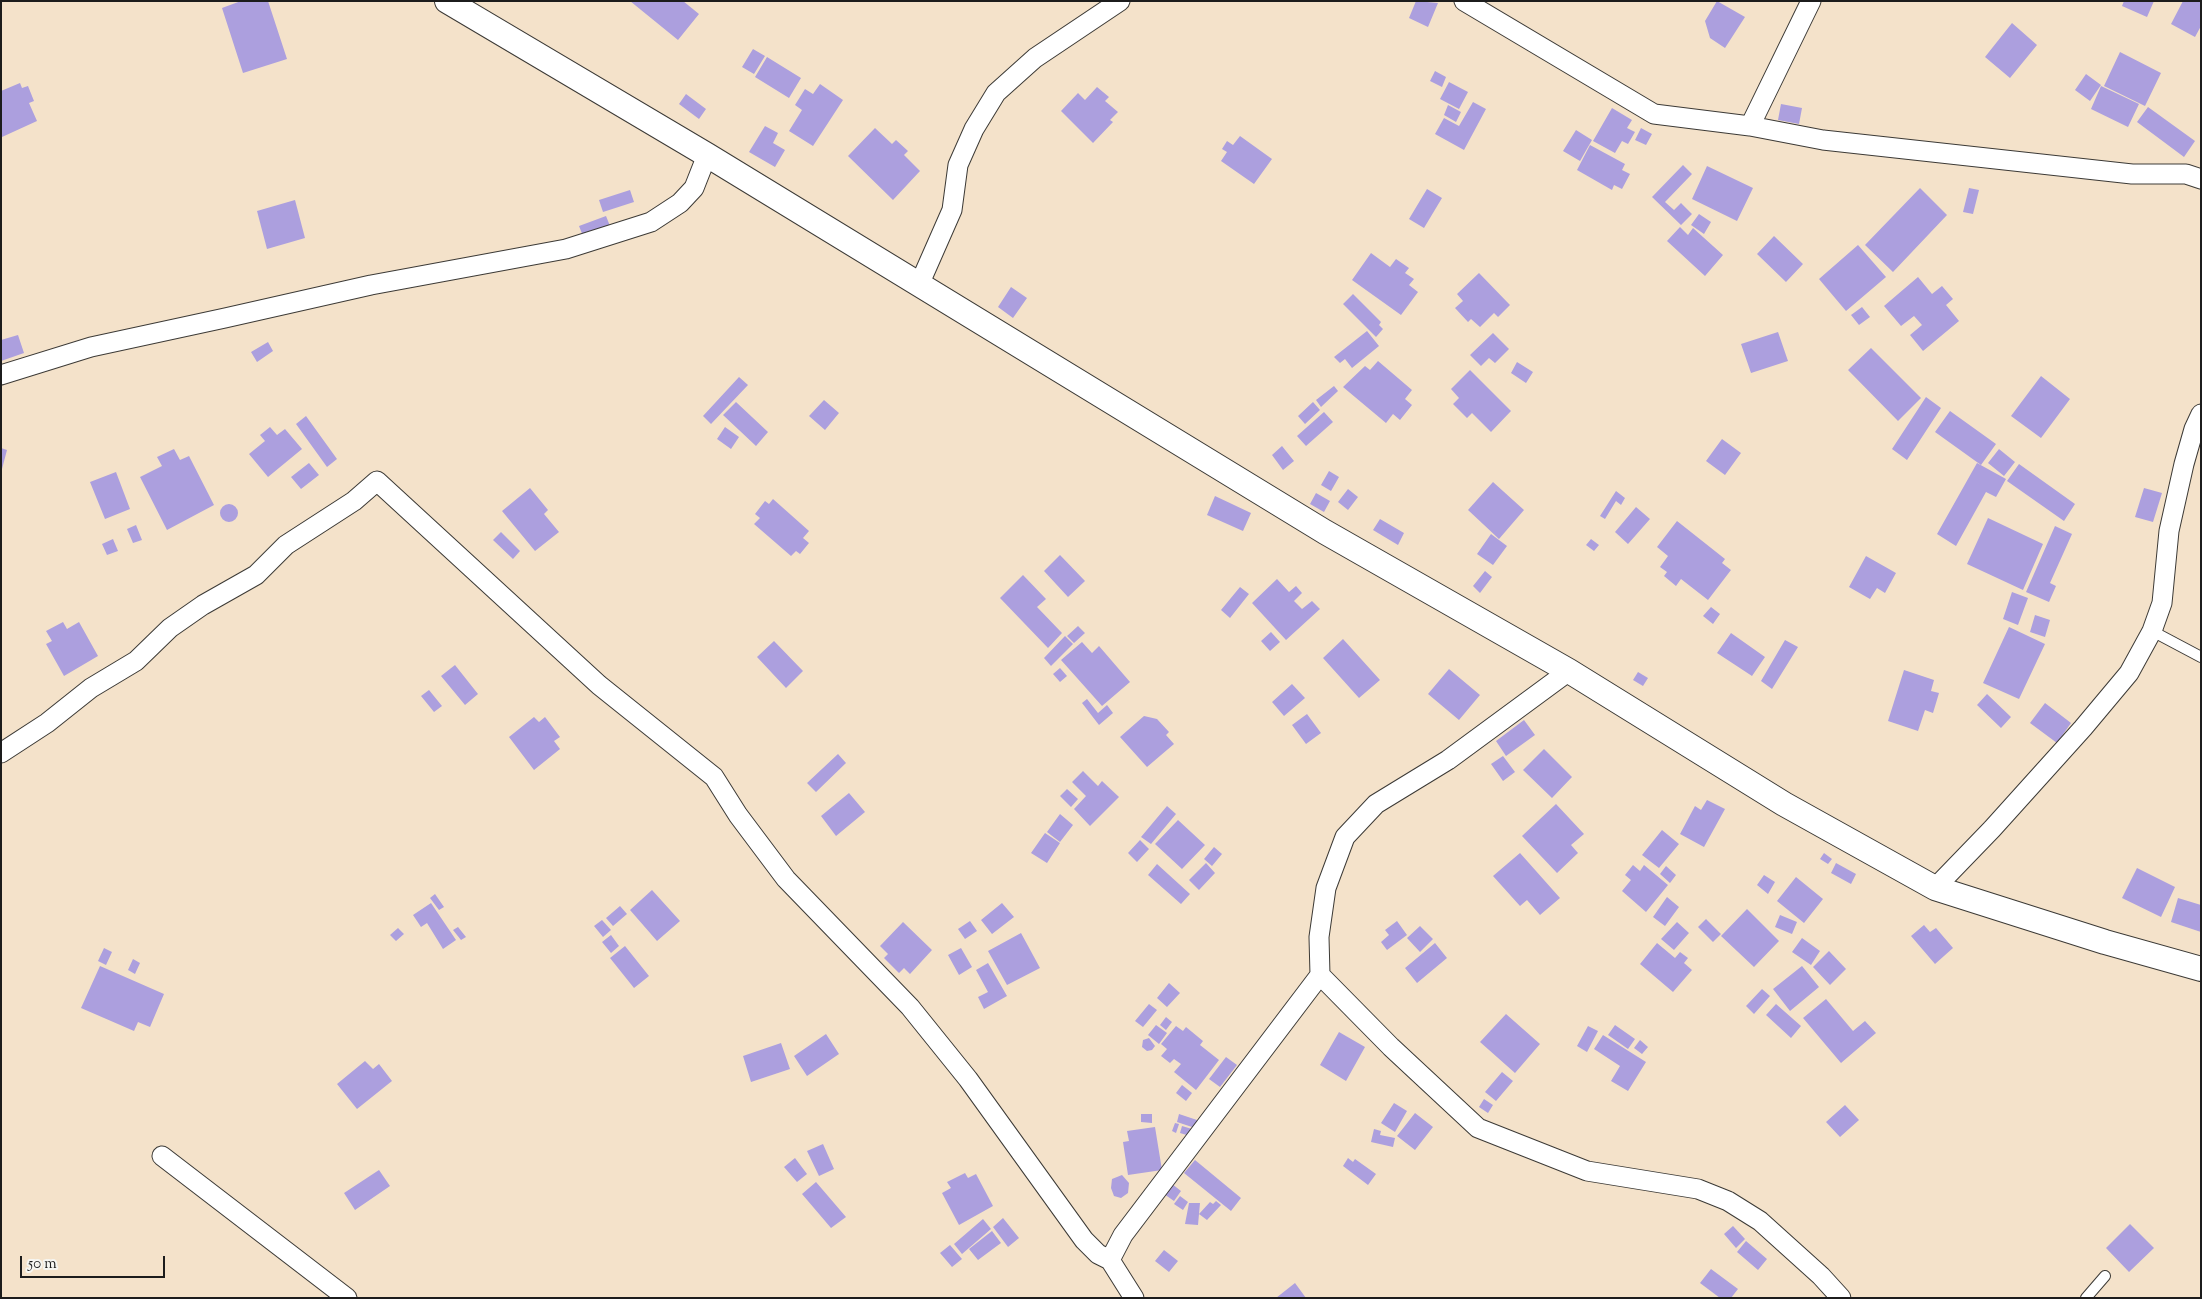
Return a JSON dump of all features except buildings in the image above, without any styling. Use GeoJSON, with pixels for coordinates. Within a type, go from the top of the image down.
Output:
{"type":"FeatureCollection","features":[{"type":"Feature","properties":{"kind":"street"},"geometry":{"type":"LineString","coordinates":[[448,1],[707,155],[1325,532],[1569,672],[1784,804],[1935,888],[2105,942],[2201,968]]}},
{"type":"Feature","properties":{"kind":"street"},"geometry":{"type":"LineString","coordinates":[[919,285],[952,210],[958,165],[974,129],[996,93],[1035,58],[1120,1]]}},
{"type":"Feature","properties":{"kind":"street"},"geometry":{"type":"LineString","coordinates":[[1464,1],[1654,114],[1750,126],[1823,140],[2008,162],[2132,174],[2200,175]]}},
{"type":"Feature","properties":{"kind":"street"},"geometry":{"type":"LineString","coordinates":[[1750,126],[1811,1]]}},
{"type":"Feature","properties":{"kind":"street"},"geometry":{"type":"LineString","coordinates":[[1,375],[91,348],[225,318],[371,286],[566,250],[651,222],[680,203],[694,188],[707,155]]}},
{"type":"Feature","properties":{"kind":"street"},"geometry":{"type":"LineString","coordinates":[[1935,888],[1992,829],[2083,728],[2129,673],[2152,631],[2162,603],[2170,531],[2184,464],[2194,429],[2201,414]]}},
{"type":"Feature","properties":{"kind":"street"},"geometry":{"type":"LineString","coordinates":[[1,752],[47,723],[91,688],[136,661],[170,628],[203,605],[256,575],[286,546],[354,501],[377,481],[599,685],[714,777],[738,815],[786,879],[910,1007],[968,1079],[1084,1240],[1098,1254],[1110,1260],[1134,1298]]}},
{"type":"Feature","properties":{"kind":"street"},"geometry":{"type":"LineString","coordinates":[[1110,1260],[1123,1235],[1320,974],[1319,938],[1326,888],[1345,837],[1376,804],[1448,760],[1569,672]]}},
{"type":"Feature","properties":{"kind":"street"},"geometry":{"type":"LineString","coordinates":[[1320,974],[1391,1047],[1478,1128],[1587,1171],[1698,1189],[1728,1202],[1760,1222],[1821,1276],[1841,1298]]}},
{"type":"Feature","properties":{"kind":"street"},"geometry":{"type":"LineString","coordinates":[[162,1156],[346,1298]]}},
{"type":"Feature","properties":{"kind":"lane"},"geometry":{"type":"LineString","coordinates":[[2152,631],[2201,657]]}},
{"type":"Feature","properties":{"kind":"lane"},"geometry":{"type":"LineString","coordinates":[[2086,1298],[2105,1276]]}}]}
